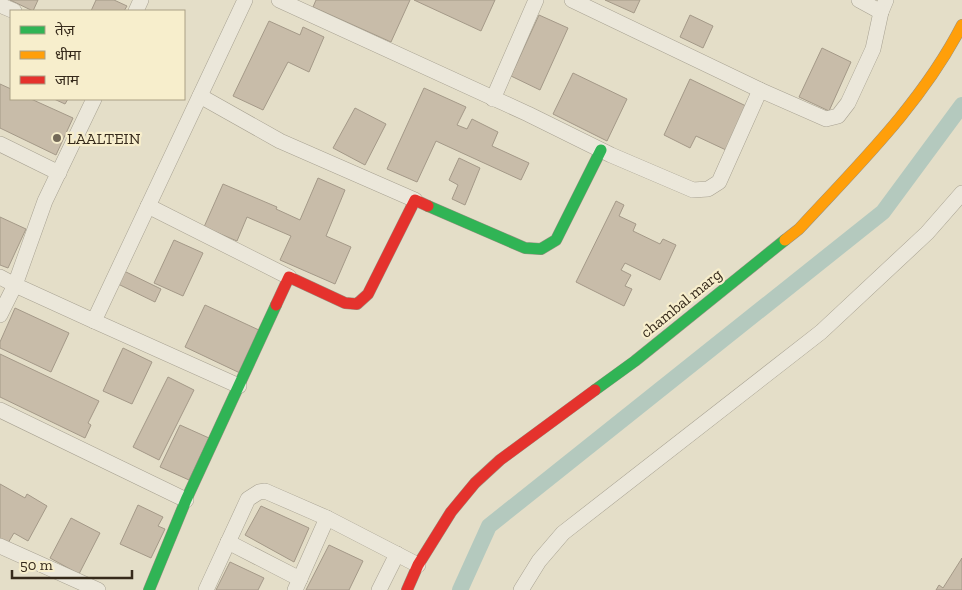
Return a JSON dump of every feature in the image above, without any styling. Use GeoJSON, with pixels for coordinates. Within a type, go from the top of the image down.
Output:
{"type":"FeatureCollection","features":[{"type":"Feature","properties":{"kind":"street"},"geometry":{"type":"LineString","coordinates":[[94,321],[245,0]]}},
{"type":"Feature","properties":{"kind":"street"},"geometry":{"type":"LineString","coordinates":[[279,0],[600,150],[692,190],[708,189],[720,182],[760,90]]}},
{"type":"Feature","properties":{"kind":"street"},"geometry":{"type":"LineString","coordinates":[[493,99],[536,0]]}},
{"type":"Feature","properties":{"kind":"street"},"geometry":{"type":"LineString","coordinates":[[572,0],[760,90],[826,119],[838,116],[848,103],[873,49],[883,6],[859,0]]}},
{"type":"Feature","properties":{"kind":"street"},"geometry":{"type":"LineString","coordinates":[[0,5],[12,10]]}},
{"type":"Feature","properties":{"kind":"street","name":"chambal marg"},"geometry":{"type":"LineString","coordinates":[[407,590],[418,566],[451,512],[475,483],[500,460],[635,361],[798,229],[872,151],[923,89],[947,54],[962,24]]}},
{"type":"Feature","properties":{"kind":"street"},"geometry":{"type":"LineString","coordinates":[[200,96],[280,141],[525,248],[541,249],[556,240],[600,150]]}},
{"type":"Feature","properties":{"kind":"street"},"geometry":{"type":"LineString","coordinates":[[0,315],[15,285],[58,173],[94,100]]}},
{"type":"Feature","properties":{"kind":"street"},"geometry":{"type":"LineString","coordinates":[[0,144],[58,173]]}},
{"type":"Feature","properties":{"kind":"street"},"geometry":{"type":"LineString","coordinates":[[521,590],[539,562],[564,534],[821,332],[927,233],[962,192]]}},
{"type":"Feature","properties":{"kind":"street"},"geometry":{"type":"LineString","coordinates":[[148,206],[345,304],[357,304],[368,294],[415,200]]}},
{"type":"Feature","properties":{"kind":"street"},"geometry":{"type":"LineString","coordinates":[[0,277],[240,386]]}},
{"type":"Feature","properties":{"kind":"street"},"geometry":{"type":"LineString","coordinates":[[149,590],[186,500],[290,277]]}},
{"type":"Feature","properties":{"kind":"street"},"geometry":{"type":"LineString","coordinates":[[0,410],[186,500]]}},
{"type":"Feature","properties":{"kind":"street"},"geometry":{"type":"LineString","coordinates":[[206,590],[248,499],[258,492],[266,491],[326,518],[418,566]]}},
{"type":"Feature","properties":{"kind":"street"},"geometry":{"type":"LineString","coordinates":[[228,542],[297,584],[326,518]]}},
{"type":"Feature","properties":{"kind":"street"},"geometry":{"type":"LineString","coordinates":[[0,546],[98,590]]}},
{"type":"Feature","properties":{"kind":"street"},"geometry":{"type":"LineString","coordinates":[[379,590],[397,554]]}},
{"type":"Feature","properties":{"kind":"building"},"geometry":{"type":"Polygon","coordinates":[[[10,0],[38,0],[33,10],[10,0]]]}},
{"type":"Feature","properties":{"kind":"building"},"geometry":{"type":"Polygon","coordinates":[[[96,0],[114,0],[127,6],[125,10],[91,10],[96,0]]]}},
{"type":"Feature","properties":{"kind":"building"},"geometry":{"type":"Polygon","coordinates":[[[316,0],[410,0],[391,42],[313,7],[316,0]]]}},
{"type":"Feature","properties":{"kind":"building"},"geometry":{"type":"Polygon","coordinates":[[[414,0],[495,0],[481,31],[414,0]]]}},
{"type":"Feature","properties":{"kind":"building"},"geometry":{"type":"Polygon","coordinates":[[[605,0],[640,0],[634,13],[605,0]]]}},
{"type":"Feature","properties":{"kind":"building"},"geometry":{"type":"Polygon","coordinates":[[[539,15],[568,28],[540,90],[511,76],[539,15]]]}},
{"type":"Feature","properties":{"kind":"building"},"geometry":{"type":"Polygon","coordinates":[[[690,15],[713,26],[703,48],[680,37],[690,15]]]}},
{"type":"Feature","properties":{"kind":"building"},"geometry":{"type":"Polygon","coordinates":[[[269,21],[300,35],[303,27],[324,37],[309,72],[288,62],[263,110],[233,96],[269,21]]]}},
{"type":"Feature","properties":{"kind":"building"},"geometry":{"type":"Polygon","coordinates":[[[822,48],[851,62],[829,111],[799,97],[822,48]]]}},
{"type":"Feature","properties":{"kind":"building"},"geometry":{"type":"Polygon","coordinates":[[[573,73],[627,99],[607,141],[553,114],[573,73]]]}},
{"type":"Feature","properties":{"kind":"building"},"geometry":{"type":"Polygon","coordinates":[[[690,79],[746,106],[726,150],[696,136],[690,148],[664,135],[690,79]]]}},
{"type":"Feature","properties":{"kind":"building"},"geometry":{"type":"Polygon","coordinates":[[[0,84],[10,89],[10,100],[33,100],[73,118],[56,155],[0,128],[0,84]]]}},
{"type":"Feature","properties":{"kind":"building"},"geometry":{"type":"Polygon","coordinates":[[[424,88],[466,107],[457,125],[467,129],[472,119],[498,132],[492,146],[529,163],[521,180],[436,141],[417,182],[387,169],[424,88]]]}},
{"type":"Feature","properties":{"kind":"building"},"geometry":{"type":"Polygon","coordinates":[[[56,100],[67,100],[65,104],[56,100]]]}},
{"type":"Feature","properties":{"kind":"building"},"geometry":{"type":"Polygon","coordinates":[[[355,108],[386,124],[365,165],[333,148],[355,108]]]}},
{"type":"Feature","properties":{"kind":"building"},"geometry":{"type":"Polygon","coordinates":[[[459,158],[480,168],[465,205],[452,199],[458,185],[449,180],[459,158]]]}},
{"type":"Feature","properties":{"kind":"building"},"geometry":{"type":"Polygon","coordinates":[[[318,178],[345,190],[326,236],[351,247],[335,284],[280,260],[291,236],[247,217],[237,241],[204,227],[223,184],[277,207],[276,209],[300,220],[318,178]]]}},
{"type":"Feature","properties":{"kind":"building"},"geometry":{"type":"Polygon","coordinates":[[[616,201],[624,205],[619,216],[636,224],[633,231],[660,244],[663,239],[676,245],[660,280],[625,263],[621,270],[631,275],[625,286],[632,289],[624,306],[576,282],[616,201]]]}},
{"type":"Feature","properties":{"kind":"building"},"geometry":{"type":"Polygon","coordinates":[[[0,217],[26,229],[8,268],[0,265],[0,217]]]}},
{"type":"Feature","properties":{"kind":"building"},"geometry":{"type":"Polygon","coordinates":[[[174,240],[203,253],[183,296],[154,283],[174,240]]]}},
{"type":"Feature","properties":{"kind":"building"},"geometry":{"type":"Polygon","coordinates":[[[124,271],[161,289],[155,302],[118,284],[124,271]]]}},
{"type":"Feature","properties":{"kind":"building"},"geometry":{"type":"Polygon","coordinates":[[[205,305],[261,331],[240,373],[185,347],[205,305]]]}},
{"type":"Feature","properties":{"kind":"building"},"geometry":{"type":"Polygon","coordinates":[[[15,308],[69,333],[51,372],[0,348],[0,342],[15,308]]]}},
{"type":"Feature","properties":{"kind":"building"},"geometry":{"type":"Polygon","coordinates":[[[123,348],[152,362],[132,404],[103,391],[123,348]]]}},
{"type":"Feature","properties":{"kind":"building"},"geometry":{"type":"Polygon","coordinates":[[[0,354],[99,401],[88,423],[91,425],[85,438],[0,397],[0,354]]]}},
{"type":"Feature","properties":{"kind":"building"},"geometry":{"type":"Polygon","coordinates":[[[168,377],[194,390],[159,460],[133,447],[168,377]]]}},
{"type":"Feature","properties":{"kind":"building"},"geometry":{"type":"Polygon","coordinates":[[[180,425],[209,438],[189,480],[160,467],[180,425]]]}},
{"type":"Feature","properties":{"kind":"building"},"geometry":{"type":"Polygon","coordinates":[[[0,484],[25,498],[27,494],[47,506],[28,541],[14,533],[8,543],[0,539],[0,484]]]}},
{"type":"Feature","properties":{"kind":"building"},"geometry":{"type":"Polygon","coordinates":[[[138,505],[163,517],[158,526],[165,529],[151,558],[120,544],[138,505]]]}},
{"type":"Feature","properties":{"kind":"building"},"geometry":{"type":"Polygon","coordinates":[[[261,506],[309,528],[294,562],[245,535],[261,506]]]}},
{"type":"Feature","properties":{"kind":"building"},"geometry":{"type":"Polygon","coordinates":[[[71,518],[100,533],[79,574],[50,558],[71,518]]]}},
{"type":"Feature","properties":{"kind":"building"},"geometry":{"type":"Polygon","coordinates":[[[329,545],[363,561],[349,590],[306,590],[329,545]]]}},
{"type":"Feature","properties":{"kind":"building"},"geometry":{"type":"Polygon","coordinates":[[[962,558],[962,590],[936,590],[939,585],[943,588],[962,558]]]}},
{"type":"Feature","properties":{"kind":"building"},"geometry":{"type":"Polygon","coordinates":[[[230,562],[264,578],[258,590],[216,590],[230,562]]]}},
{"type":"Feature","properties":{"kind":"waterway"},"geometry":{"type":"LineString","coordinates":[[460,590],[489,526],[883,212],[962,105]]}},
{"type":"Feature","properties":{"kind":"traffic: fast"},"geometry":{"type":"LineString","coordinates":[[428,206],[525,248],[541,249],[556,240],[601,150]]}},
{"type":"Feature","properties":{"kind":"traffic: fast"},"geometry":{"type":"LineString","coordinates":[[595,390],[635,361],[785,240]]}},
{"type":"Feature","properties":{"kind":"traffic: fast"},"geometry":{"type":"LineString","coordinates":[[149,590],[186,500],[276,305]]}},
{"type":"Feature","properties":{"kind":"traffic: slow"},"geometry":{"type":"LineString","coordinates":[[785,240],[799,229],[888,132],[928,81],[962,25]]}},
{"type":"Feature","properties":{"kind":"traffic: jam"},"geometry":{"type":"LineString","coordinates":[[276,305],[289,277],[345,303],[357,304],[368,294],[415,200],[428,206]]}},
{"type":"Feature","properties":{"kind":"traffic: jam"},"geometry":{"type":"LineString","coordinates":[[407,590],[418,565],[451,512],[475,483],[500,460],[595,390]]}},
{"type":"Feature","properties":{"kind":"place","name":"LAALTEIN"},"geometry":{"type":"Point","coordinates":[57,138]}}]}
